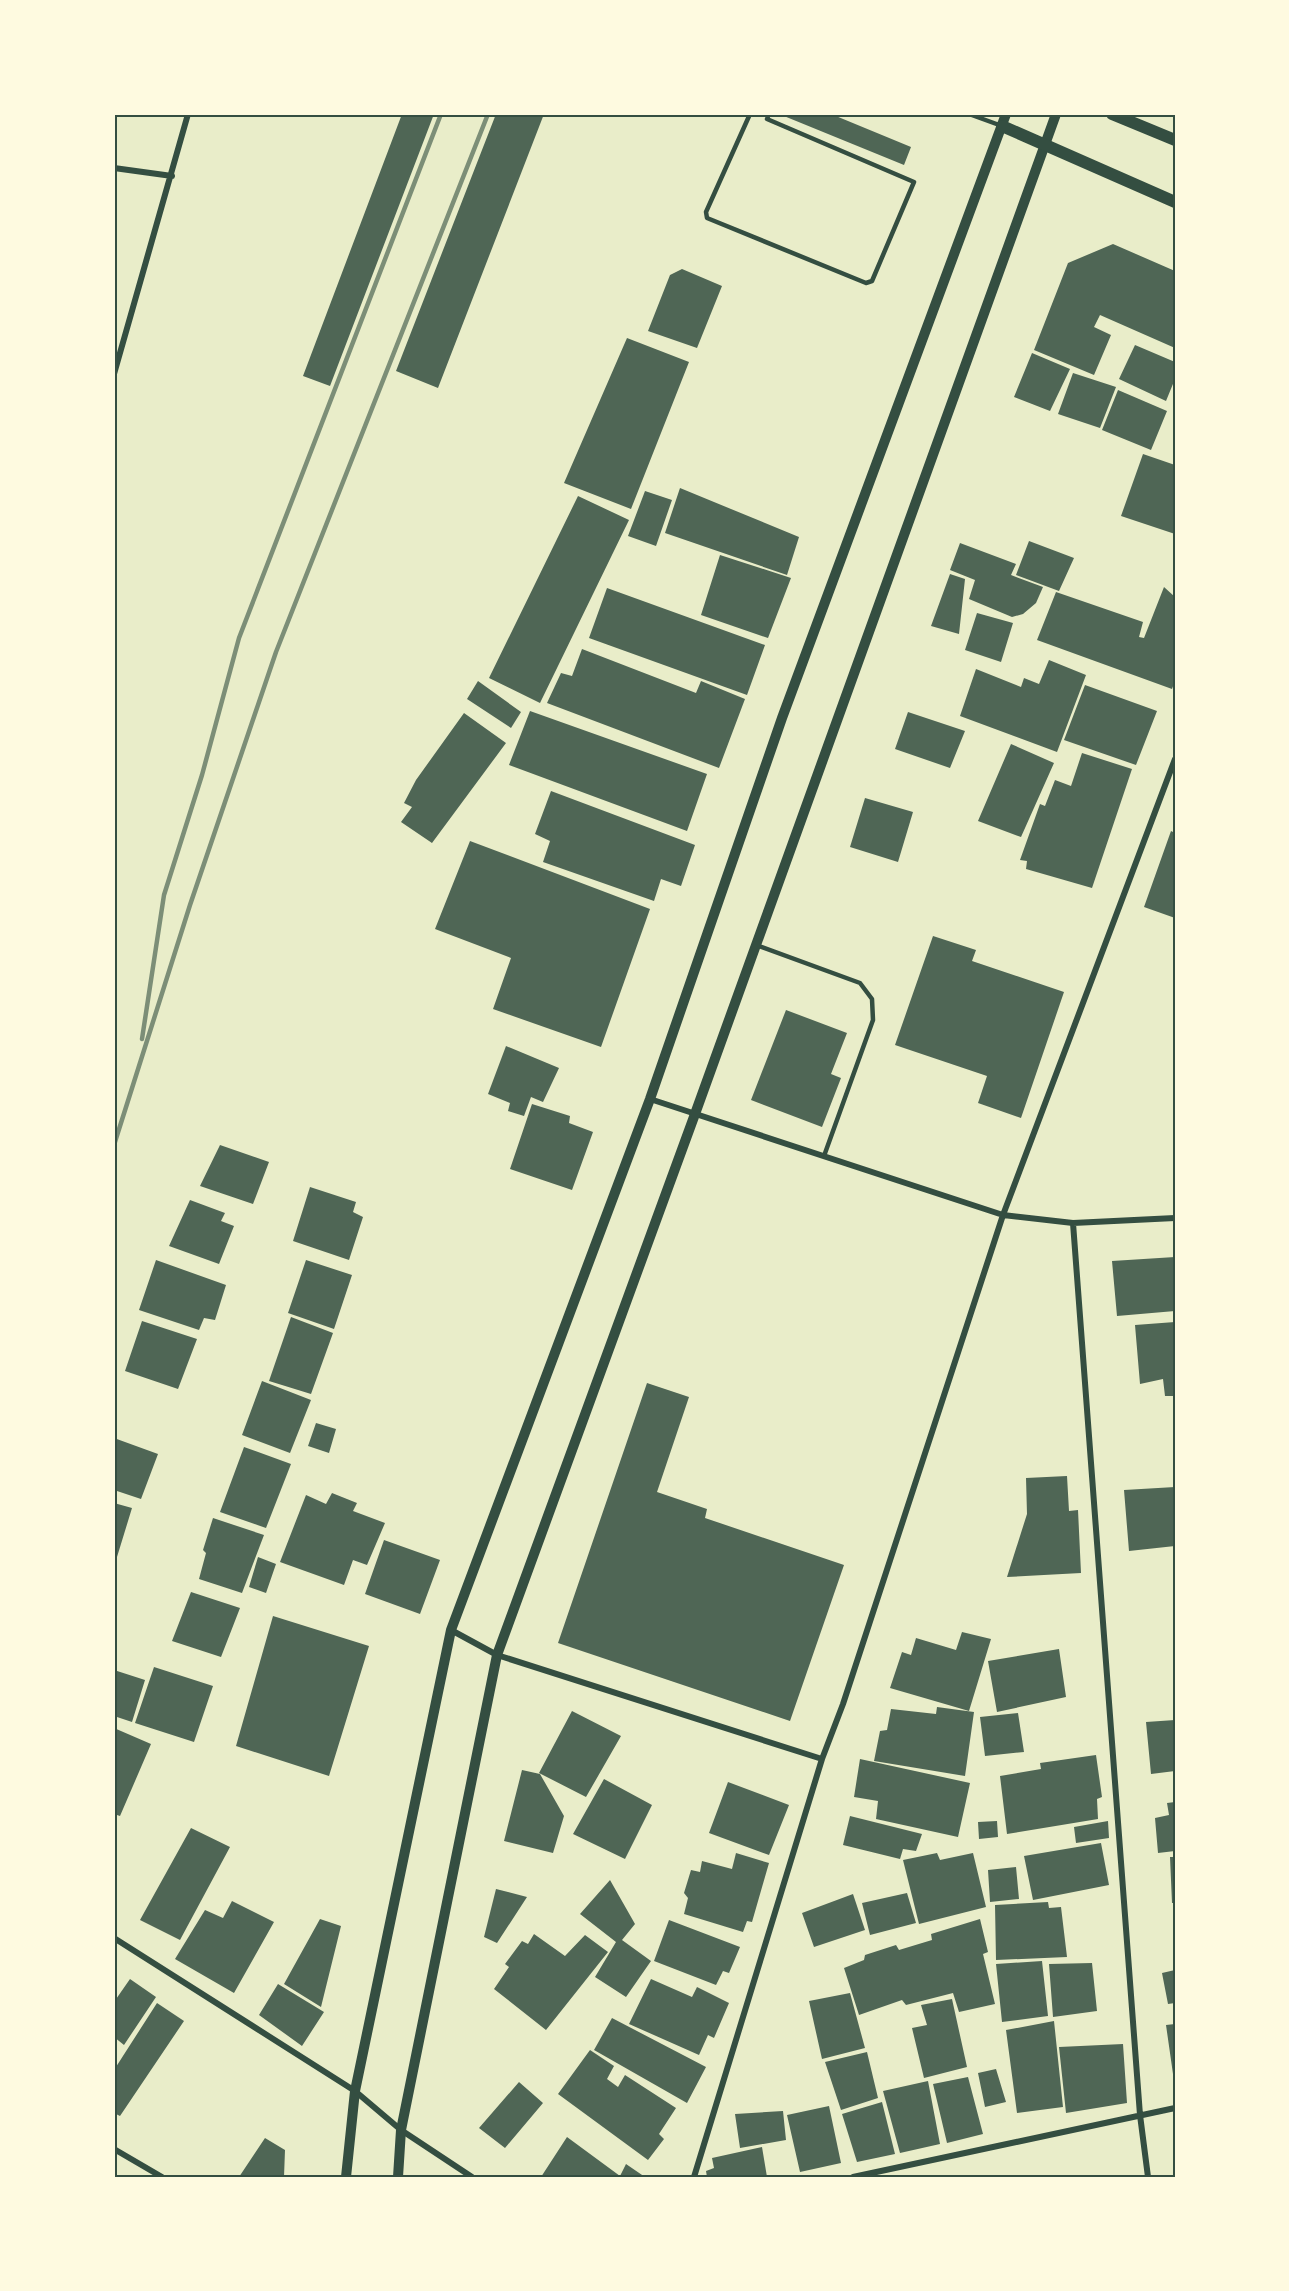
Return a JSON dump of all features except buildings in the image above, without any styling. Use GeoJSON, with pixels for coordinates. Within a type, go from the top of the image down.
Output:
{"type":"FeatureCollection","features":[{"type":"Feature","properties":{"kind":"main road"},"geometry":{"type":"LineString","coordinates":[[1112,114],[1175,140]]}},
{"type":"Feature","properties":{"kind":"main road"},"geometry":{"type":"LineString","coordinates":[[1004,120],[1045,145],[1175,202]]}},
{"type":"Feature","properties":{"kind":"street"},"geometry":{"type":"LineString","coordinates":[[114,374],[188,114]]}},
{"type":"Feature","properties":{"kind":"street"},"geometry":{"type":"LineString","coordinates":[[398,2177],[402,2130],[497,1655],[1056,114]]}},
{"type":"Feature","properties":{"kind":"street"},"geometry":{"type":"LineString","coordinates":[[346,2177],[355,2091],[451,1630],[650,1099],[786,707],[1004,120]]}},
{"type":"Feature","properties":{"kind":"street"},"geometry":{"type":"LineString","coordinates":[[114,168],[172,176]]}},
{"type":"Feature","properties":{"kind":"street"},"geometry":{"type":"LineString","coordinates":[[694,2177],[822,1759],[843,1704],[1003,1215],[1171,781],[1175,759]]}},
{"type":"Feature","properties":{"kind":"street"},"geometry":{"type":"LineString","coordinates":[[650,1099],[1003,1215],[1073,1223],[1175,1218]]}},
{"type":"Feature","properties":{"kind":"street"},"geometry":{"type":"LineString","coordinates":[[1073,1223],[1140,2115],[1148,2177]]}},
{"type":"Feature","properties":{"kind":"street"},"geometry":{"type":"LineString","coordinates":[[451,1630],[497,1655],[822,1759]]}},
{"type":"Feature","properties":{"kind":"street"},"geometry":{"type":"LineString","coordinates":[[114,1938],[355,2091],[402,2130],[472,2177]]}},
{"type":"Feature","properties":{"kind":"street"},"geometry":{"type":"LineString","coordinates":[[853,2177],[1175,2108]]}},
{"type":"Feature","properties":{"kind":"street"},"geometry":{"type":"LineString","coordinates":[[114,2149],[162,2177]]}},
{"type":"Feature","properties":{"kind":"lane"},"geometry":{"type":"LineString","coordinates":[[750,114],[706,212],[707,218],[866,284],[872,281],[914,182],[767,119],[769,114]]}},
{"type":"Feature","properties":{"kind":"lane"},"geometry":{"type":"LineString","coordinates":[[969,114],[1004,120]]}},
{"type":"Feature","properties":{"kind":"lane"},"geometry":{"type":"LineString","coordinates":[[756,945],[860,983],[872,999],[873,1020],[824,1156]]}},
{"type":"Feature","properties":{"kind":"railway"},"geometry":{"type":"LineString","coordinates":[[142,1039],[164,895],[202,775],[239,638],[441,114]]}},
{"type":"Feature","properties":{"kind":"railway"},"geometry":{"type":"LineString","coordinates":[[114,1145],[190,905],[276,652],[488,114]]}}]}
